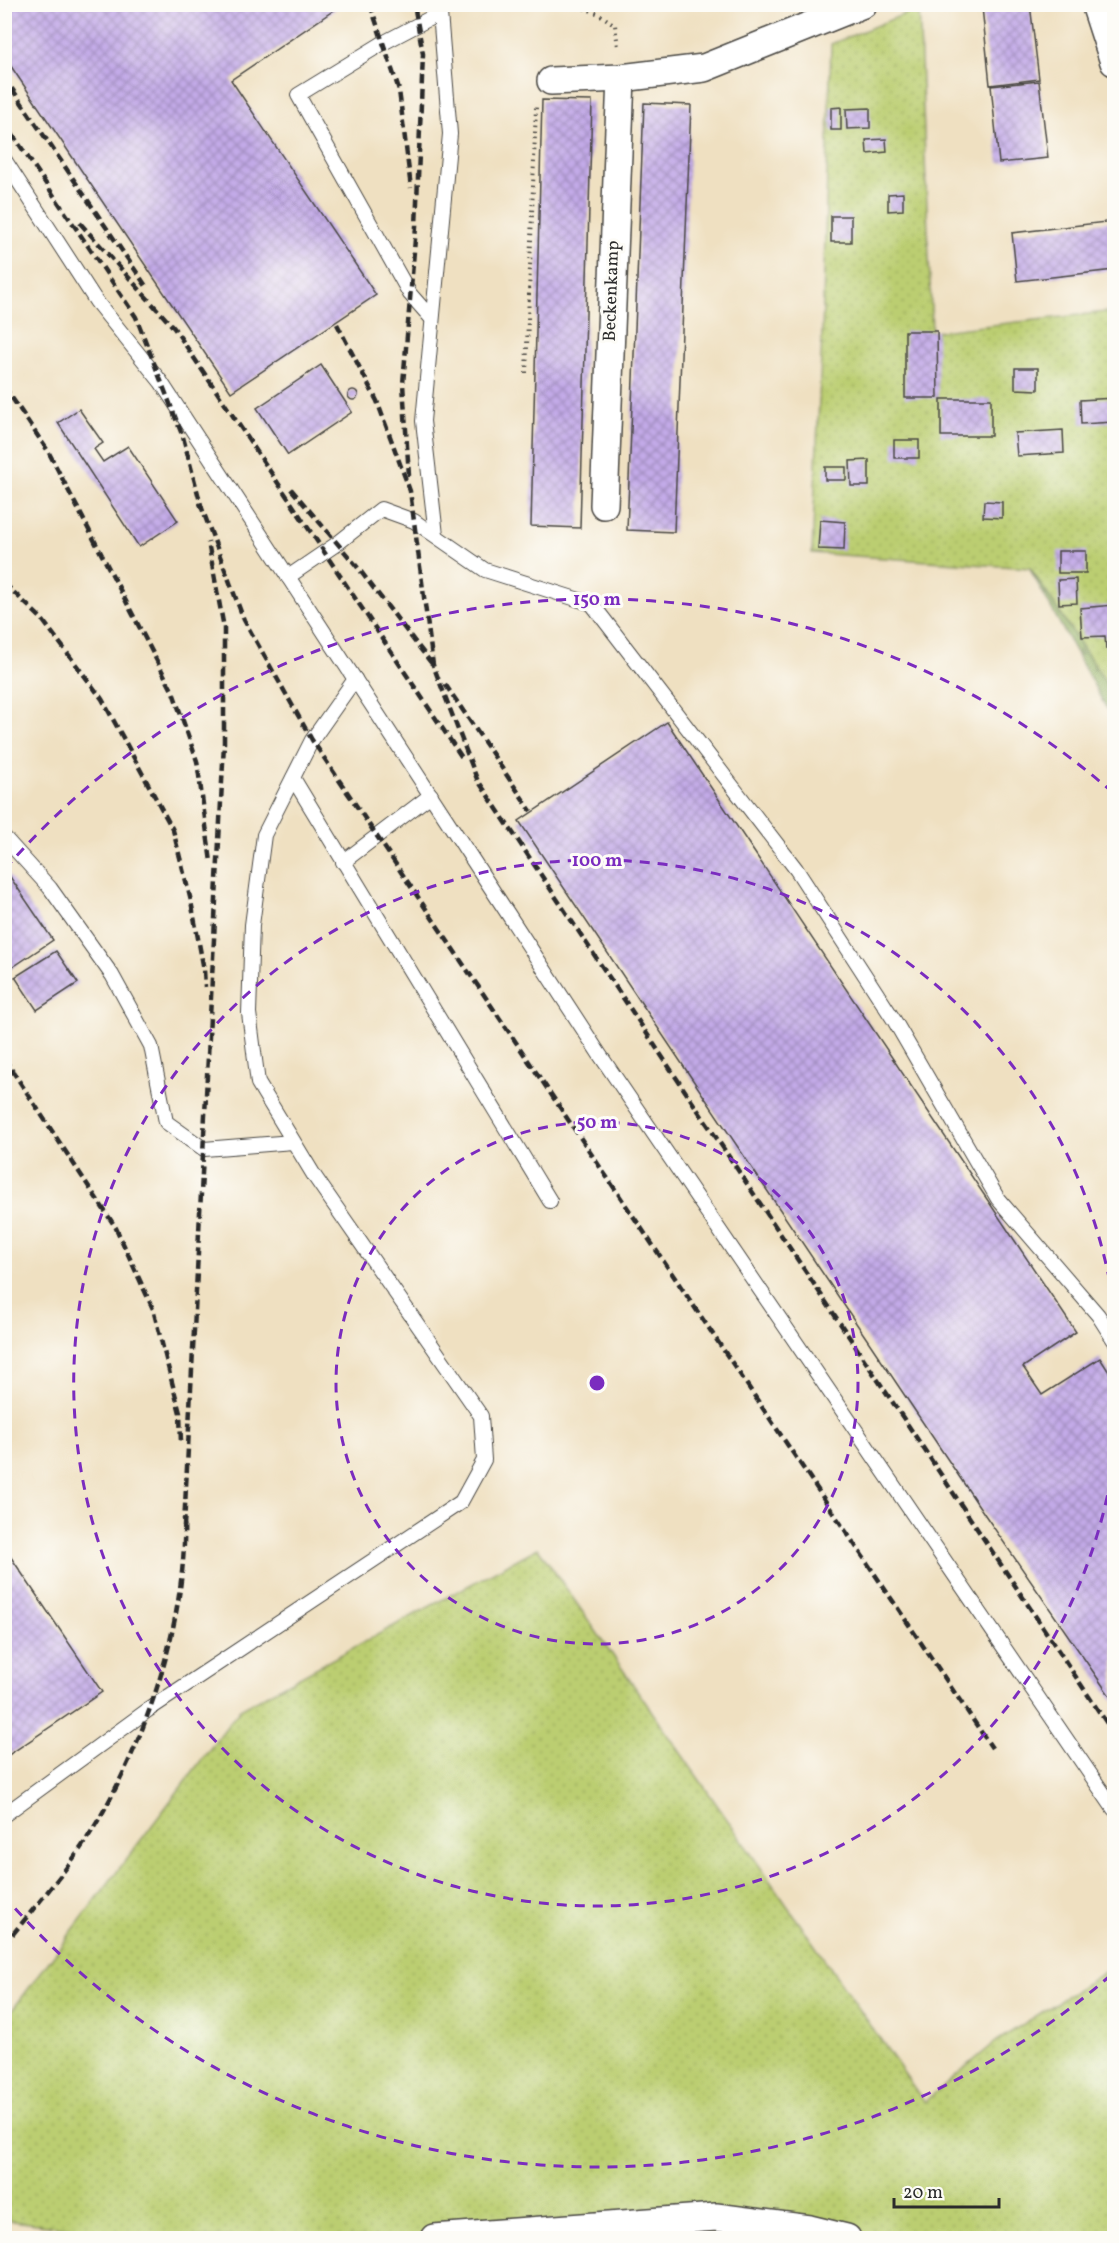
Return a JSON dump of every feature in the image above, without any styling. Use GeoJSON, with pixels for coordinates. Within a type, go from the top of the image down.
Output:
{"type":"FeatureCollection","features":[{"type":"Feature","properties":{"kind":"street"},"geometry":{"type":"LineString","coordinates":[[551,81],[621,78],[704,68],[863,4]]}},
{"type":"Feature","properties":{"kind":"street"},"geometry":{"type":"LineString","coordinates":[[1095,4],[1114,62]]}},
{"type":"Feature","properties":{"kind":"street","name":"Beckenkamp"},"geometry":{"type":"LineString","coordinates":[[604,505],[621,78]]}},
{"type":"Feature","properties":{"kind":"street"},"geometry":{"type":"LineString","coordinates":[[434,2238],[716,2217],[810,2229],[847,2238]]}},
{"type":"Feature","properties":{"kind":"lane"},"geometry":{"type":"LineString","coordinates":[[432,319],[410,294],[298,95],[439,9],[450,134],[423,421],[436,535]]}},
{"type":"Feature","properties":{"kind":"lane"},"geometry":{"type":"LineString","coordinates":[[4,159],[96,301],[161,382],[600,1055],[1114,1809]]}},
{"type":"Feature","properties":{"kind":"lane"},"geometry":{"type":"LineString","coordinates":[[288,577],[338,543],[381,509],[414,521],[485,570],[592,604],[796,869],[894,1020],[998,1199],[1098,1315],[1114,1340]]}},
{"type":"Feature","properties":{"kind":"lane"},"geometry":{"type":"LineString","coordinates":[[4,1815],[148,1710],[461,1502],[484,1460],[481,1416],[315,1177],[258,1083],[249,1013],[252,925],[264,835],[312,740],[355,679]]}},
{"type":"Feature","properties":{"kind":"lane"},"geometry":{"type":"LineString","coordinates":[[293,778],[550,1201]]}},
{"type":"Feature","properties":{"kind":"lane"},"geometry":{"type":"LineString","coordinates":[[343,862],[431,795]]}},
{"type":"Feature","properties":{"kind":"lane"},"geometry":{"type":"LineString","coordinates":[[4,837],[50,888],[112,975],[151,1046],[166,1122],[204,1149],[293,1142]]}},
{"type":"Feature","properties":{"kind":"path"},"geometry":{"type":"LineString","coordinates":[[573,4],[599,14],[615,25],[621,78]]}},
{"type":"Feature","properties":{"kind":"path"},"geometry":{"type":"LineString","coordinates":[[526,373],[536,94],[551,81]]}},
{"type":"Feature","properties":{"kind":"green space"},"geometry":{"type":"Polygon","coordinates":[[[919,8],[932,332],[1114,311],[1114,695],[1030,568],[812,553],[822,336],[831,44],[919,8]]]}},
{"type":"Feature","properties":{"kind":"green space"},"geometry":{"type":"Polygon","coordinates":[[[1030,568],[1114,695],[1114,722],[1033,575],[1030,568]]]}},
{"type":"Feature","properties":{"kind":"green space"},"geometry":{"type":"Polygon","coordinates":[[[538,1548],[924,2102],[997,2041],[1114,1966],[1114,2238],[150,2238],[5,2220],[4,2021],[240,1709],[538,1548]]]}},
{"type":"Feature","properties":{"kind":"building"},"geometry":{"type":"Polygon","coordinates":[[[4,4],[343,4],[231,80],[376,295],[231,392],[4,56],[4,4]]]}},
{"type":"Feature","properties":{"kind":"building"},"geometry":{"type":"Polygon","coordinates":[[[1030,4],[1039,79],[990,85],[982,7],[1030,4]]]}},
{"type":"Feature","properties":{"kind":"building"},"geometry":{"type":"Polygon","coordinates":[[[1039,81],[1048,158],[999,163],[991,86],[1039,81]]]}},
{"type":"Feature","properties":{"kind":"building"},"geometry":{"type":"Polygon","coordinates":[[[542,100],[592,101],[580,528],[531,526],[542,100]]]}},
{"type":"Feature","properties":{"kind":"building"},"geometry":{"type":"Polygon","coordinates":[[[644,103],[691,105],[674,532],[627,530],[644,103]]]}},
{"type":"Feature","properties":{"kind":"building"},"geometry":{"type":"Polygon","coordinates":[[[841,107],[841,130],[831,130],[831,108],[841,107]]]}},
{"type":"Feature","properties":{"kind":"building"},"geometry":{"type":"Polygon","coordinates":[[[870,108],[870,128],[847,129],[846,109],[870,108]]]}},
{"type":"Feature","properties":{"kind":"building"},"geometry":{"type":"Polygon","coordinates":[[[886,139],[887,152],[867,154],[866,140],[886,139]]]}},
{"type":"Feature","properties":{"kind":"building"},"geometry":{"type":"Polygon","coordinates":[[[903,193],[903,210],[888,211],[888,194],[903,193]]]}},
{"type":"Feature","properties":{"kind":"building"},"geometry":{"type":"Polygon","coordinates":[[[831,216],[851,216],[851,242],[831,242],[831,216]]]}},
{"type":"Feature","properties":{"kind":"building"},"geometry":{"type":"Polygon","coordinates":[[[1114,221],[1114,270],[1017,281],[1012,233],[1114,221]]]}},
{"type":"Feature","properties":{"kind":"building"},"geometry":{"type":"Polygon","coordinates":[[[905,331],[937,331],[938,398],[905,398],[905,331]]]}},
{"type":"Feature","properties":{"kind":"building"},"geometry":{"type":"Polygon","coordinates":[[[321,365],[352,412],[288,455],[257,408],[321,365]]]}},
{"type":"Feature","properties":{"kind":"building"},"geometry":{"type":"Polygon","coordinates":[[[1015,368],[1038,368],[1038,390],[1015,389],[1015,368]]]}},
{"type":"Feature","properties":{"kind":"building"},"geometry":{"type":"Polygon","coordinates":[[[353,390],[357,391],[357,399],[353,400],[349,399],[348,395],[349,391],[353,390]]]}},
{"type":"Feature","properties":{"kind":"building"},"geometry":{"type":"Polygon","coordinates":[[[1114,398],[1114,422],[1081,424],[1080,400],[1114,398]]]}},
{"type":"Feature","properties":{"kind":"building"},"geometry":{"type":"Polygon","coordinates":[[[941,399],[991,399],[991,436],[941,436],[941,399]]]}},
{"type":"Feature","properties":{"kind":"building"},"geometry":{"type":"Polygon","coordinates":[[[79,409],[103,443],[94,449],[103,462],[128,446],[178,521],[139,547],[58,423],[79,409]]]}},
{"type":"Feature","properties":{"kind":"building"},"geometry":{"type":"Polygon","coordinates":[[[1063,430],[1064,453],[1017,456],[1015,433],[1063,430]]]}},
{"type":"Feature","properties":{"kind":"building"},"geometry":{"type":"Polygon","coordinates":[[[894,440],[919,440],[919,458],[894,458],[894,440]]]}},
{"type":"Feature","properties":{"kind":"building"},"geometry":{"type":"Polygon","coordinates":[[[869,460],[869,486],[851,486],[850,461],[869,460]]]}},
{"type":"Feature","properties":{"kind":"building"},"geometry":{"type":"Polygon","coordinates":[[[825,467],[846,467],[846,480],[825,480],[825,467]]]}},
{"type":"Feature","properties":{"kind":"building"},"geometry":{"type":"Polygon","coordinates":[[[984,501],[1002,502],[1002,518],[983,517],[984,501]]]}},
{"type":"Feature","properties":{"kind":"building"},"geometry":{"type":"Polygon","coordinates":[[[820,520],[845,522],[844,550],[818,549],[820,520]]]}},
{"type":"Feature","properties":{"kind":"building"},"geometry":{"type":"Polygon","coordinates":[[[1058,551],[1086,551],[1086,573],[1058,573],[1058,551]]]}},
{"type":"Feature","properties":{"kind":"building"},"geometry":{"type":"Polygon","coordinates":[[[1076,579],[1077,603],[1059,604],[1058,580],[1076,579]]]}},
{"type":"Feature","properties":{"kind":"building"},"geometry":{"type":"Polygon","coordinates":[[[1114,605],[1114,649],[1106,649],[1105,636],[1082,637],[1080,608],[1114,605]]]}},
{"type":"Feature","properties":{"kind":"building"},"geometry":{"type":"Polygon","coordinates":[[[667,722],[1076,1332],[1023,1367],[1042,1395],[1100,1358],[1114,1380],[1114,1702],[985,1515],[519,821],[667,722]]]}},
{"type":"Feature","properties":{"kind":"building"},"geometry":{"type":"Polygon","coordinates":[[[4,868],[53,940],[10,969],[4,961],[4,868]]]}},
{"type":"Feature","properties":{"kind":"building"},"geometry":{"type":"Polygon","coordinates":[[[56,951],[78,983],[37,1010],[15,977],[56,951]]]}},
{"type":"Feature","properties":{"kind":"building"},"geometry":{"type":"Polygon","coordinates":[[[4,1547],[102,1692],[4,1758],[4,1547]]]}},
{"type":"Feature","properties":{"kind":"railway"},"geometry":{"type":"LineString","coordinates":[[370,4],[399,90],[411,188]]}},
{"type":"Feature","properties":{"kind":"railway"},"geometry":{"type":"LineString","coordinates":[[409,476],[403,384],[416,227],[423,54],[414,4]]}},
{"type":"Feature","properties":{"kind":"railway"},"geometry":{"type":"LineString","coordinates":[[4,77],[146,286]]}},
{"type":"Feature","properties":{"kind":"railway"},"geometry":{"type":"LineString","coordinates":[[4,122],[136,317],[183,437],[202,509]]}},
{"type":"Feature","properties":{"kind":"railway"},"geometry":{"type":"LineString","coordinates":[[80,223],[174,328],[463,759]]}},
{"type":"Feature","properties":{"kind":"railway"},"geometry":{"type":"LineString","coordinates":[[337,324],[377,401],[410,491],[433,665],[477,779],[1114,1734]]}},
{"type":"Feature","properties":{"kind":"railway"},"geometry":{"type":"LineString","coordinates":[[4,386],[48,451],[173,692],[197,761],[211,862]]}},
{"type":"Feature","properties":{"kind":"railway"},"geometry":{"type":"LineString","coordinates":[[291,489],[355,564],[432,664]]}},
{"type":"Feature","properties":{"kind":"railway"},"geometry":{"type":"LineString","coordinates":[[200,503],[244,620],[312,740],[992,1748]]}},
{"type":"Feature","properties":{"kind":"railway"},"geometry":{"type":"LineString","coordinates":[[184,1526],[224,743],[224,628],[208,542]]}},
{"type":"Feature","properties":{"kind":"railway"},"geometry":{"type":"LineString","coordinates":[[4,583],[41,618],[102,699],[173,830],[191,901],[205,987]]}},
{"type":"Feature","properties":{"kind":"railway"},"geometry":{"type":"LineString","coordinates":[[445,684],[531,811]]}},
{"type":"Feature","properties":{"kind":"railway"},"geometry":{"type":"LineString","coordinates":[[4,1058],[116,1228],[153,1309],[180,1413],[181,1443]]}},
{"type":"Feature","properties":{"kind":"railway"},"geometry":{"type":"LineString","coordinates":[[4,1945],[78,1852],[121,1778],[139,1736],[155,1693],[178,1603],[183,1560],[184,1518]]}}]}
